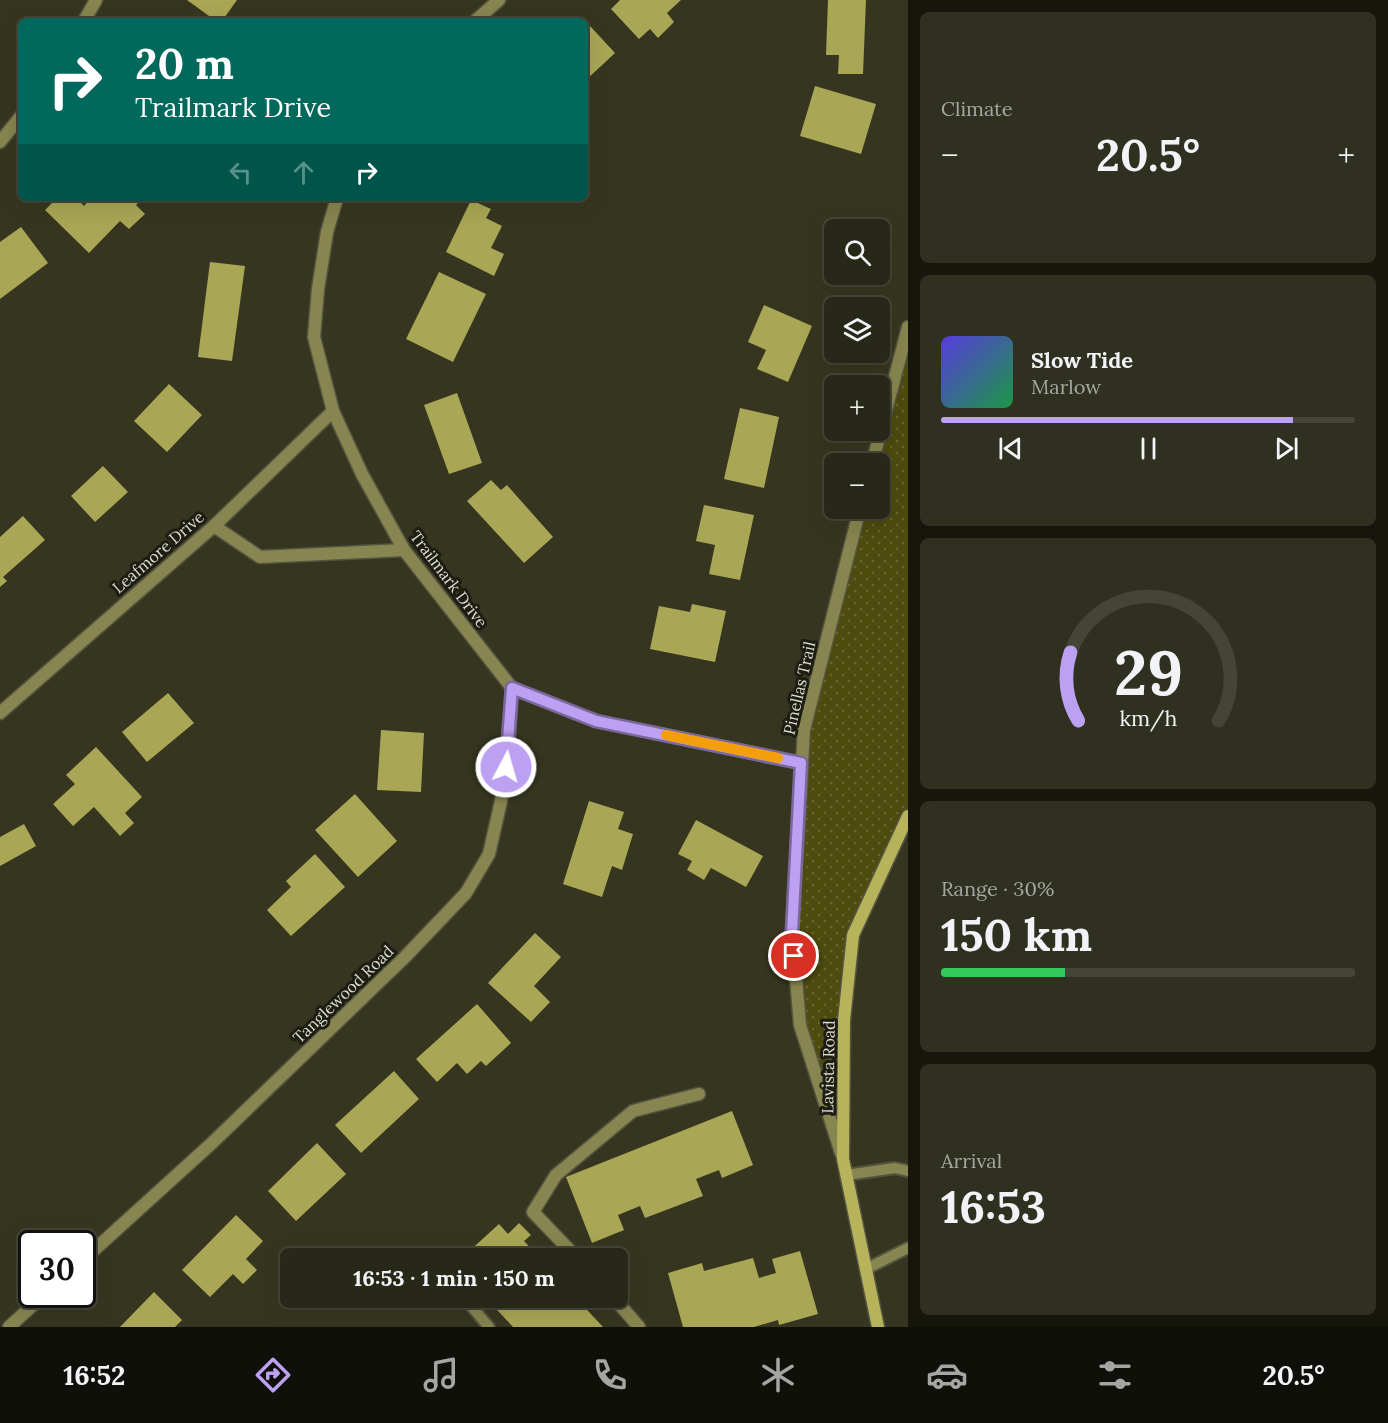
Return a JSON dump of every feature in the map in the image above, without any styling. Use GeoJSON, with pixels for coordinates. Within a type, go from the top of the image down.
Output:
{"type":"FeatureCollection","features":[{"type":"Feature","properties":{"kind":"main road","name":"Lavista Road"},"geometry":{"type":"LineString","coordinates":[[878,1327],[843,1160],[844,1020],[853,935],[908,816]]}},
{"type":"Feature","properties":{"kind":"street"},"geometry":{"type":"LineString","coordinates":[[86,18],[96,0]]}},
{"type":"Feature","properties":{"kind":"street"},"geometry":{"type":"LineString","coordinates":[[479,18],[500,0]]}},
{"type":"Feature","properties":{"kind":"street"},"geometry":{"type":"LineString","coordinates":[[0,142],[18,120]]}},
{"type":"Feature","properties":{"kind":"street","name":"Trailmark Drive"},"geometry":{"type":"LineString","coordinates":[[336,201],[327,232],[314,337],[333,411],[362,474],[404,550],[512,688]]}},
{"type":"Feature","properties":{"kind":"street"},"geometry":{"type":"LineString","coordinates":[[875,453],[908,327]]}},
{"type":"Feature","properties":{"kind":"street","name":"Leafmore Drive"},"geometry":{"type":"LineString","coordinates":[[0,713],[214,526],[333,411]]}},
{"type":"Feature","properties":{"kind":"street","name":"Pinellas Trail"},"geometry":{"type":"LineString","coordinates":[[843,1160],[800,1025],[792,932],[804,729],[857,519]]}},
{"type":"Feature","properties":{"kind":"street"},"geometry":{"type":"LineString","coordinates":[[214,526],[260,557],[404,550]]}},
{"type":"Feature","properties":{"kind":"street"},"geometry":{"type":"LineString","coordinates":[[512,688],[596,721],[801,763]]}},
{"type":"Feature","properties":{"kind":"street","name":"Tanglewood Road"},"geometry":{"type":"LineString","coordinates":[[96,1248],[212,1143],[405,957],[466,893],[489,854],[501,801],[508,749],[512,688]]}},
{"type":"Feature","properties":{"kind":"street"},"geometry":{"type":"LineString","coordinates":[[567,1248],[532,1212],[556,1175],[633,1111],[699,1094]]}},
{"type":"Feature","properties":{"kind":"street"},"geometry":{"type":"LineString","coordinates":[[9,1327],[30,1308]]}},
{"type":"Feature","properties":{"kind":"street"},"geometry":{"type":"LineString","coordinates":[[623,1308],[639,1327]]}},
{"type":"Feature","properties":{"kind":"lane"},"geometry":{"type":"LineString","coordinates":[[846,1175],[895,1168],[908,1171]]}},
{"type":"Feature","properties":{"kind":"lane"},"geometry":{"type":"LineString","coordinates":[[866,1269],[908,1248]]}},
{"type":"Feature","properties":{"kind":"lane"},"geometry":{"type":"LineString","coordinates":[[473,1308],[489,1327]]}},
{"type":"Feature","properties":{"kind":"shaded area"},"geometry":{"type":"Polygon","coordinates":[[[908,333],[908,816],[853,935],[843,1159],[800,1025],[792,932],[801,763],[858,519],[890,519],[890,453],[875,453],[878,441],[890,441],[890,398],[908,333]]]}},
{"type":"Feature","properties":{"kind":"building"},"geometry":{"type":"Polygon","coordinates":[[[187,0],[237,0],[224,18],[212,18],[187,0]]]}},
{"type":"Feature","properties":{"kind":"building"},"geometry":{"type":"Polygon","coordinates":[[[620,0],[681,0],[667,13],[674,22],[658,38],[650,29],[639,39],[611,9],[620,0]]]}},
{"type":"Feature","properties":{"kind":"building"},"geometry":{"type":"Polygon","coordinates":[[[828,0],[866,0],[863,74],[838,74],[839,55],[826,55],[828,0]]]}},
{"type":"Feature","properties":{"kind":"building"},"geometry":{"type":"Polygon","coordinates":[[[590,26],[615,53],[588,78],[588,28],[590,26]]]}},
{"type":"Feature","properties":{"kind":"building"},"geometry":{"type":"Polygon","coordinates":[[[815,86],[876,104],[861,154],[800,136],[815,86]]]}},
{"type":"Feature","properties":{"kind":"building"},"geometry":{"type":"Polygon","coordinates":[[[54,201],[79,201],[84,206],[88,201],[140,201],[136,205],[145,214],[129,229],[120,221],[89,253],[45,210],[54,201]]]}},
{"type":"Feature","properties":{"kind":"building"},"geometry":{"type":"Polygon","coordinates":[[[471,201],[491,209],[486,218],[502,226],[491,248],[504,254],[494,276],[446,252],[471,201]]]}},
{"type":"Feature","properties":{"kind":"building"},"geometry":{"type":"Polygon","coordinates":[[[21,227],[48,263],[0,299],[0,242],[21,227]]]}},
{"type":"Feature","properties":{"kind":"building"},"geometry":{"type":"Polygon","coordinates":[[[210,262],[245,266],[232,361],[198,357],[210,262]]]}},
{"type":"Feature","properties":{"kind":"building"},"geometry":{"type":"Polygon","coordinates":[[[439,272],[486,294],[453,362],[406,339],[439,272]]]}},
{"type":"Feature","properties":{"kind":"building"},"geometry":{"type":"Polygon","coordinates":[[[764,305],[812,326],[788,382],[757,369],[766,350],[748,342],[764,305]]]}},
{"type":"Feature","properties":{"kind":"building"},"geometry":{"type":"Polygon","coordinates":[[[169,384],[202,415],[167,452],[134,421],[169,384]]]}},
{"type":"Feature","properties":{"kind":"building"},"geometry":{"type":"Polygon","coordinates":[[[457,393],[482,463],[449,474],[424,405],[457,393]]]}},
{"type":"Feature","properties":{"kind":"building"},"geometry":{"type":"Polygon","coordinates":[[[740,408],[779,417],[764,488],[724,479],[740,408]]]}},
{"type":"Feature","properties":{"kind":"building"},"geometry":{"type":"Polygon","coordinates":[[[103,466],[128,492],[95,522],[71,496],[103,466]]]}},
{"type":"Feature","properties":{"kind":"building"},"geometry":{"type":"Polygon","coordinates":[[[491,480],[501,490],[507,485],[553,537],[524,563],[467,501],[491,480]]]}},
{"type":"Feature","properties":{"kind":"building"},"geometry":{"type":"Polygon","coordinates":[[[704,505],[754,515],[740,580],[709,574],[715,545],[696,541],[704,505]]]}},
{"type":"Feature","properties":{"kind":"building"},"geometry":{"type":"Polygon","coordinates":[[[23,516],[45,540],[3,577],[7,581],[0,587],[0,537],[23,516]]]}},
{"type":"Feature","properties":{"kind":"building"},"geometry":{"type":"Polygon","coordinates":[[[692,604],[726,611],[715,662],[650,649],[659,606],[690,612],[692,604]]]}},
{"type":"Feature","properties":{"kind":"building"},"geometry":{"type":"Polygon","coordinates":[[[168,693],[194,723],[147,762],[122,732],[168,693]]]}},
{"type":"Feature","properties":{"kind":"building"},"geometry":{"type":"Polygon","coordinates":[[[381,730],[424,733],[421,792],[377,790],[381,730]]]}},
{"type":"Feature","properties":{"kind":"building"},"geometry":{"type":"Polygon","coordinates":[[[96,747],[142,797],[125,813],[134,823],[120,836],[94,807],[73,826],[53,804],[75,784],[66,775],[96,747]]]}},
{"type":"Feature","properties":{"kind":"building"},"geometry":{"type":"Polygon","coordinates":[[[355,794],[397,841],[358,877],[315,830],[355,794]]]}},
{"type":"Feature","properties":{"kind":"building"},"geometry":{"type":"Polygon","coordinates":[[[589,801],[624,812],[618,829],[633,834],[622,870],[612,866],[602,897],[563,884],[589,801]]]}},
{"type":"Feature","properties":{"kind":"building"},"geometry":{"type":"Polygon","coordinates":[[[696,820],[763,856],[746,887],[711,868],[704,880],[687,870],[692,861],[678,854],[696,820]]]}},
{"type":"Feature","properties":{"kind":"building"},"geometry":{"type":"Polygon","coordinates":[[[24,824],[36,846],[0,866],[0,837],[24,824]]]}},
{"type":"Feature","properties":{"kind":"building"},"geometry":{"type":"Polygon","coordinates":[[[315,854],[345,887],[291,936],[267,910],[291,887],[286,881],[315,854]]]}},
{"type":"Feature","properties":{"kind":"building"},"geometry":{"type":"Polygon","coordinates":[[[535,933],[561,957],[534,986],[550,1002],[531,1022],[488,983],[535,933]]]}},
{"type":"Feature","properties":{"kind":"building"},"geometry":{"type":"Polygon","coordinates":[[[477,1004],[511,1043],[486,1066],[481,1061],[467,1074],[457,1063],[437,1082],[416,1059],[477,1004]]]}},
{"type":"Feature","properties":{"kind":"building"},"geometry":{"type":"Polygon","coordinates":[[[394,1071],[419,1099],[361,1153],[335,1125],[394,1071]]]}},
{"type":"Feature","properties":{"kind":"building"},"geometry":{"type":"Polygon","coordinates":[[[732,1111],[753,1165],[722,1178],[719,1170],[696,1179],[703,1196],[645,1218],[640,1206],[618,1215],[624,1230],[592,1243],[566,1177],[732,1111]]]}},
{"type":"Feature","properties":{"kind":"building"},"geometry":{"type":"Polygon","coordinates":[[[317,1143],[346,1174],[296,1221],[268,1191],[317,1143]]]}},
{"type":"Feature","properties":{"kind":"building"},"geometry":{"type":"Polygon","coordinates":[[[236,1215],[263,1241],[246,1259],[257,1270],[243,1284],[233,1274],[210,1297],[182,1270],[236,1215]]]}},
{"type":"Feature","properties":{"kind":"building"},"geometry":{"type":"Polygon","coordinates":[[[519,1223],[531,1235],[524,1241],[531,1248],[473,1248],[499,1224],[508,1234],[519,1223]]]}},
{"type":"Feature","properties":{"kind":"building"},"geometry":{"type":"Polygon","coordinates":[[[800,1251],[818,1314],[779,1325],[778,1320],[754,1327],[683,1327],[668,1273],[702,1263],[704,1271],[753,1258],[759,1278],[776,1273],[772,1259],[800,1251]]]}},
{"type":"Feature","properties":{"kind":"building"},"geometry":{"type":"Polygon","coordinates":[[[154,1292],[182,1320],[175,1327],[120,1327],[154,1292]]]}},
{"type":"Feature","properties":{"kind":"building"},"geometry":{"type":"Polygon","coordinates":[[[495,1308],[585,1308],[603,1327],[513,1327],[495,1308]]]}},
{"type":"Feature","properties":{"kind":"slow traffic"},"geometry":{"type":"LineString","coordinates":[[666,735],[778,758]]}},
{"type":"Feature","properties":{"kind":"route"},"geometry":{"type":"LineString","coordinates":[[506,767],[512,688],[596,721],[801,763],[792,932],[794,956]]}}]}
